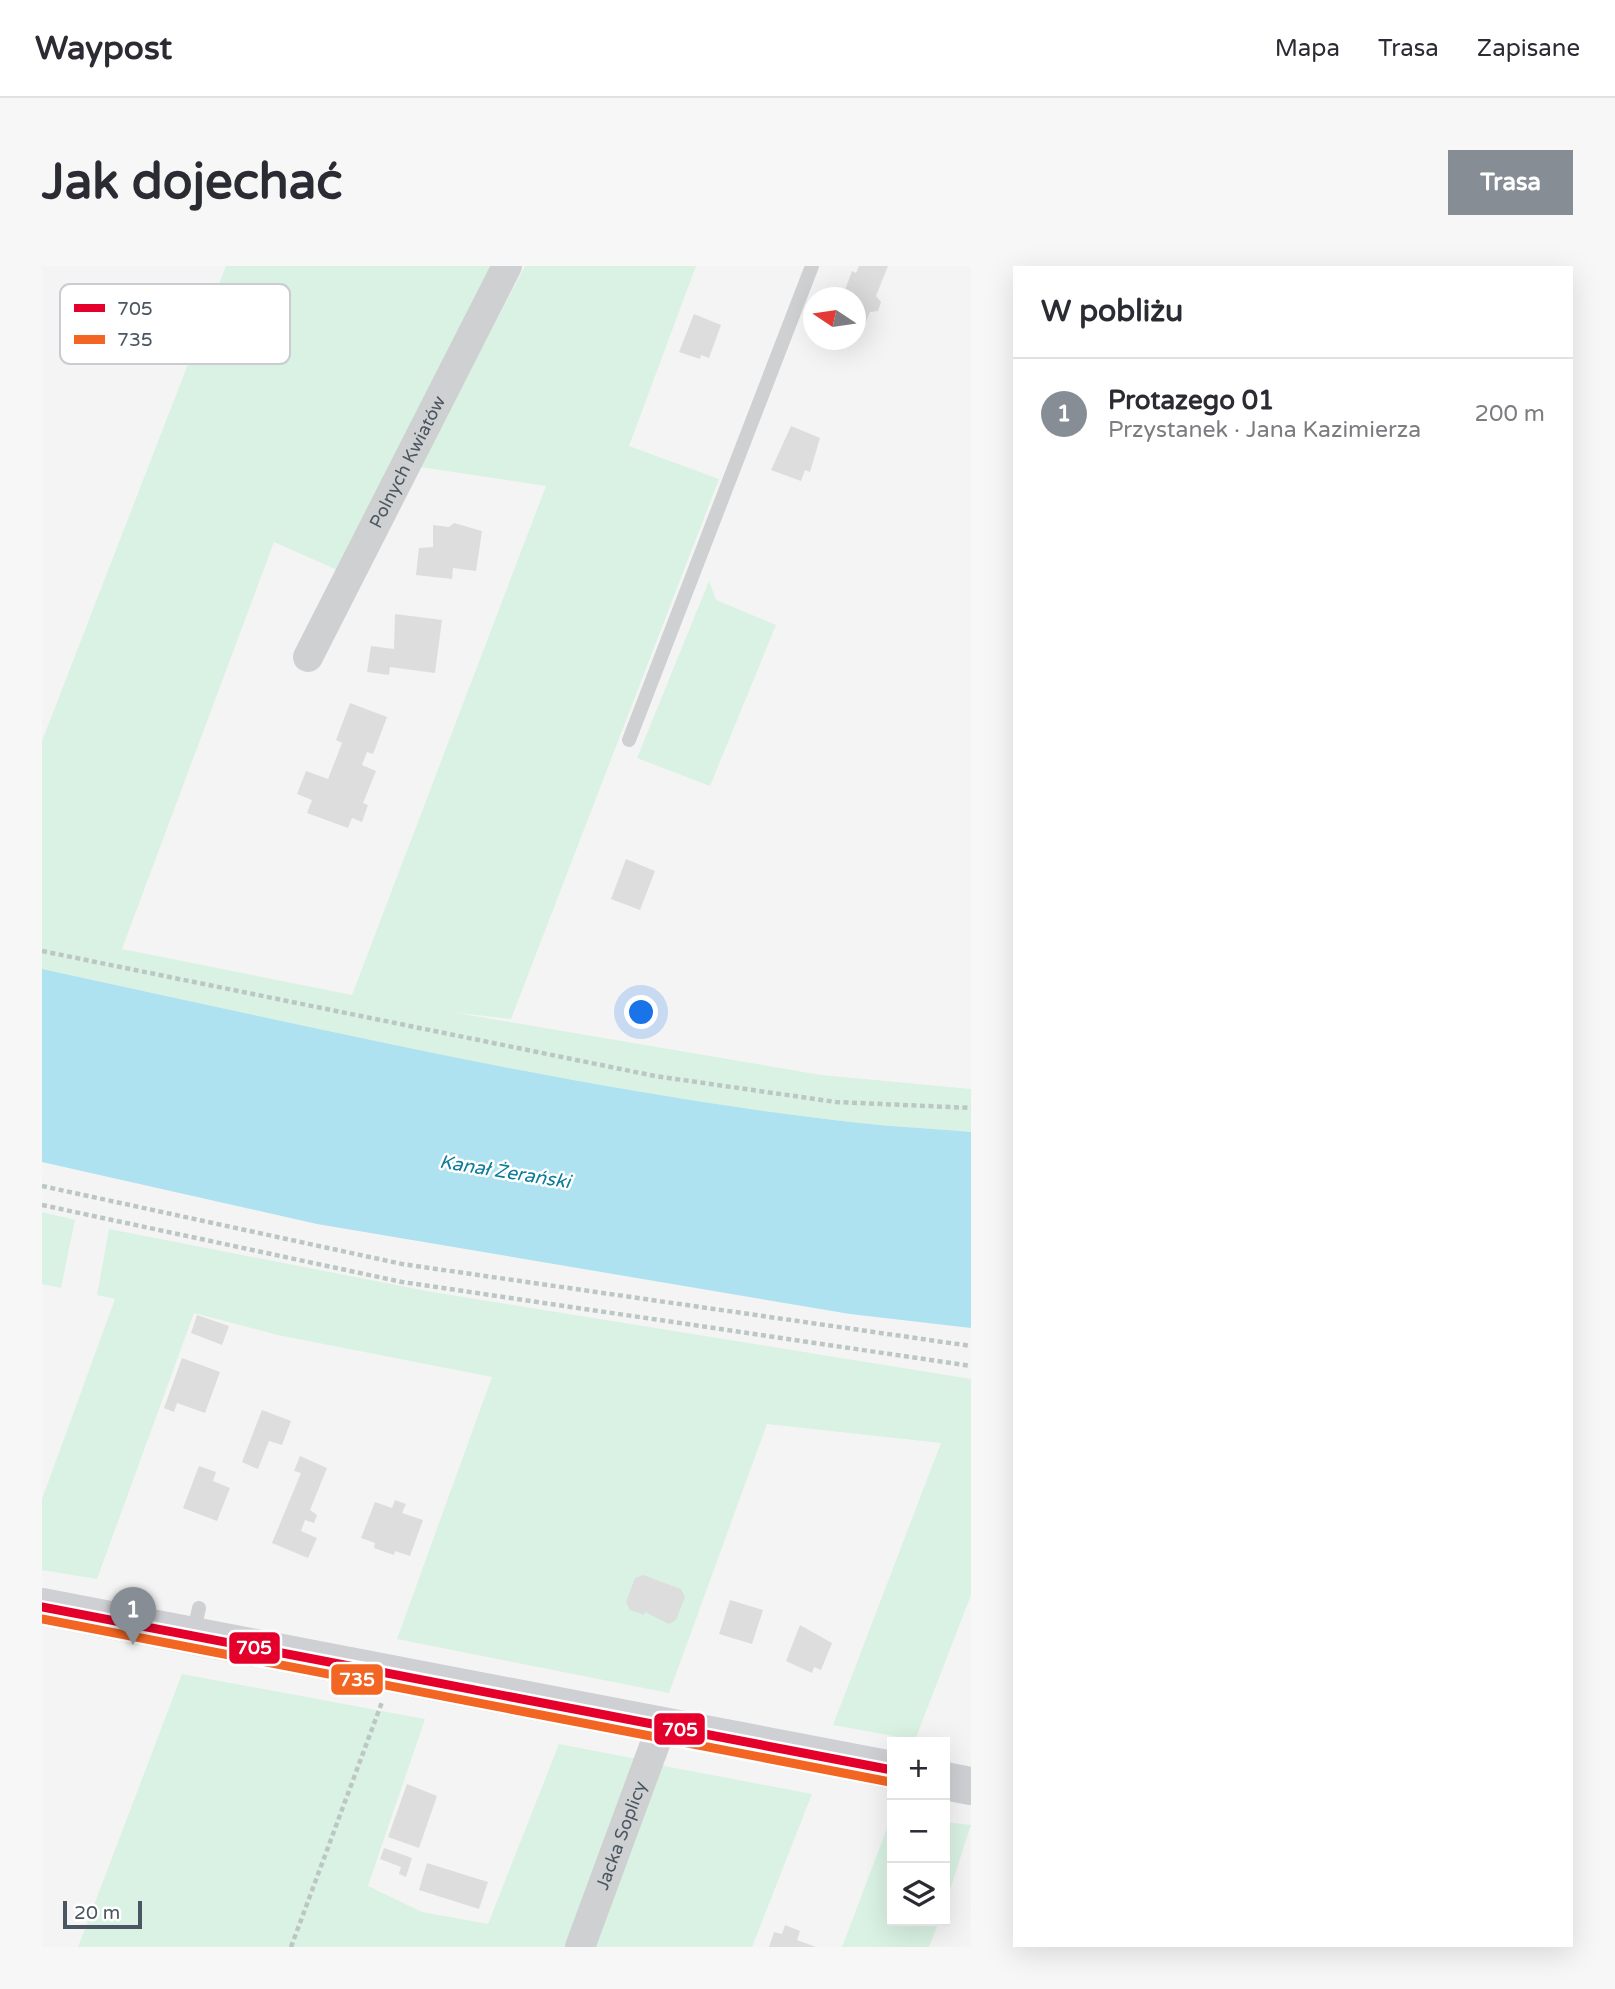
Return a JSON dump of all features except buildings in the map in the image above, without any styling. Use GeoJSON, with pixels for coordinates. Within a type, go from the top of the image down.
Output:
{"type":"FeatureCollection","features":[{"type":"Feature","properties":{"kind":"main road"},"geometry":{"type":"LineString","coordinates":[[42,1607],[196,1622],[393,1675],[887,1769]]}},
{"type":"Feature","properties":{"kind":"main road"},"geometry":{"type":"LineString","coordinates":[[950,1782],[971,1786]]}},
{"type":"Feature","properties":{"kind":"street","name":"Polnych Kwiatów"},"geometry":{"type":"LineString","coordinates":[[308,657],[507,266]]}},
{"type":"Feature","properties":{"kind":"street","name":"Jacka Soplicy"},"geometry":{"type":"LineString","coordinates":[[580,1947],[662,1725]]}},
{"type":"Feature","properties":{"kind":"lane"},"geometry":{"type":"LineString","coordinates":[[629,740],[812,266]]}},
{"type":"Feature","properties":{"kind":"path"},"geometry":{"type":"LineString","coordinates":[[42,951],[655,1076],[836,1102],[971,1108]]}},
{"type":"Feature","properties":{"kind":"path"},"geometry":{"type":"LineString","coordinates":[[42,1186],[402,1264],[971,1346]]}},
{"type":"Feature","properties":{"kind":"path"},"geometry":{"type":"LineString","coordinates":[[42,1205],[402,1282],[971,1366]]}},
{"type":"Feature","properties":{"kind":"path"},"geometry":{"type":"LineString","coordinates":[[291,1947],[393,1675]]}},
{"type":"Feature","properties":{"kind":"green space"},"geometry":{"type":"Polygon","coordinates":[[[226,266],[497,266],[337,570],[274,542],[122,949],[352,995],[546,486],[420,467],[525,266],[696,266],[629,446],[719,479],[511,1019],[451,1012],[821,1075],[971,1089],[971,1132],[851,1122],[634,1091],[436,1054],[42,969],[42,741],[188,364],[290,364],[290,284],[219,284],[226,266]]]}},
{"type":"Feature","properties":{"kind":"green space"},"geometry":{"type":"Polygon","coordinates":[[[709,581],[716,600],[776,625],[710,786],[637,758],[709,581]]]}},
{"type":"Feature","properties":{"kind":"green space"},"geometry":{"type":"Polygon","coordinates":[[[42,1212],[75,1220],[61,1288],[42,1284],[42,1212]]]}},
{"type":"Feature","properties":{"kind":"green space"},"geometry":{"type":"Polygon","coordinates":[[[109,1229],[432,1292],[971,1379],[971,1595],[916,1737],[899,1737],[833,1725],[941,1443],[767,1424],[669,1693],[397,1639],[492,1377],[278,1335],[194,1313],[97,1579],[42,1570],[42,1499],[115,1299],[97,1295],[109,1229]]]}},
{"type":"Feature","properties":{"kind":"green space"},"geometry":{"type":"Polygon","coordinates":[[[182,1674],[425,1719],[368,1886],[422,1912],[488,1924],[559,1744],[642,1760],[572,1947],[78,1947],[182,1674]]]}},
{"type":"Feature","properties":{"kind":"green space"},"geometry":{"type":"Polygon","coordinates":[[[659,1765],[812,1794],[752,1947],[590,1947],[659,1765]]]}},
{"type":"Feature","properties":{"kind":"green space"},"geometry":{"type":"Polygon","coordinates":[[[950,1823],[971,1825],[950,1890],[950,1823]]]}},
{"type":"Feature","properties":{"kind":"green space"},"geometry":{"type":"Polygon","coordinates":[[[887,1828],[887,1926],[937,1926],[929,1947],[842,1947],[887,1828]]]}},
{"type":"Feature","properties":{"kind":"water","name":"Kanał Żerański"},"geometry":{"type":"Polygon","coordinates":[[[42,969],[436,1054],[634,1091],[851,1122],[971,1132],[971,1328],[850,1314],[317,1224],[42,1162],[42,969]]]}},
{"type":"Feature","properties":{"kind":"transit line","name":"705"},"geometry":{"type":"LineString","coordinates":[[42,1607],[887,1769]]}},
{"type":"Feature","properties":{"kind":"transit line","name":"735"},"geometry":{"type":"LineString","coordinates":[[42,1619],[887,1781]]}},
{"type":"Feature","properties":{"kind":"place","name":"Protazego 01"},"geometry":{"type":"Point","coordinates":[133,1645]}}]}
